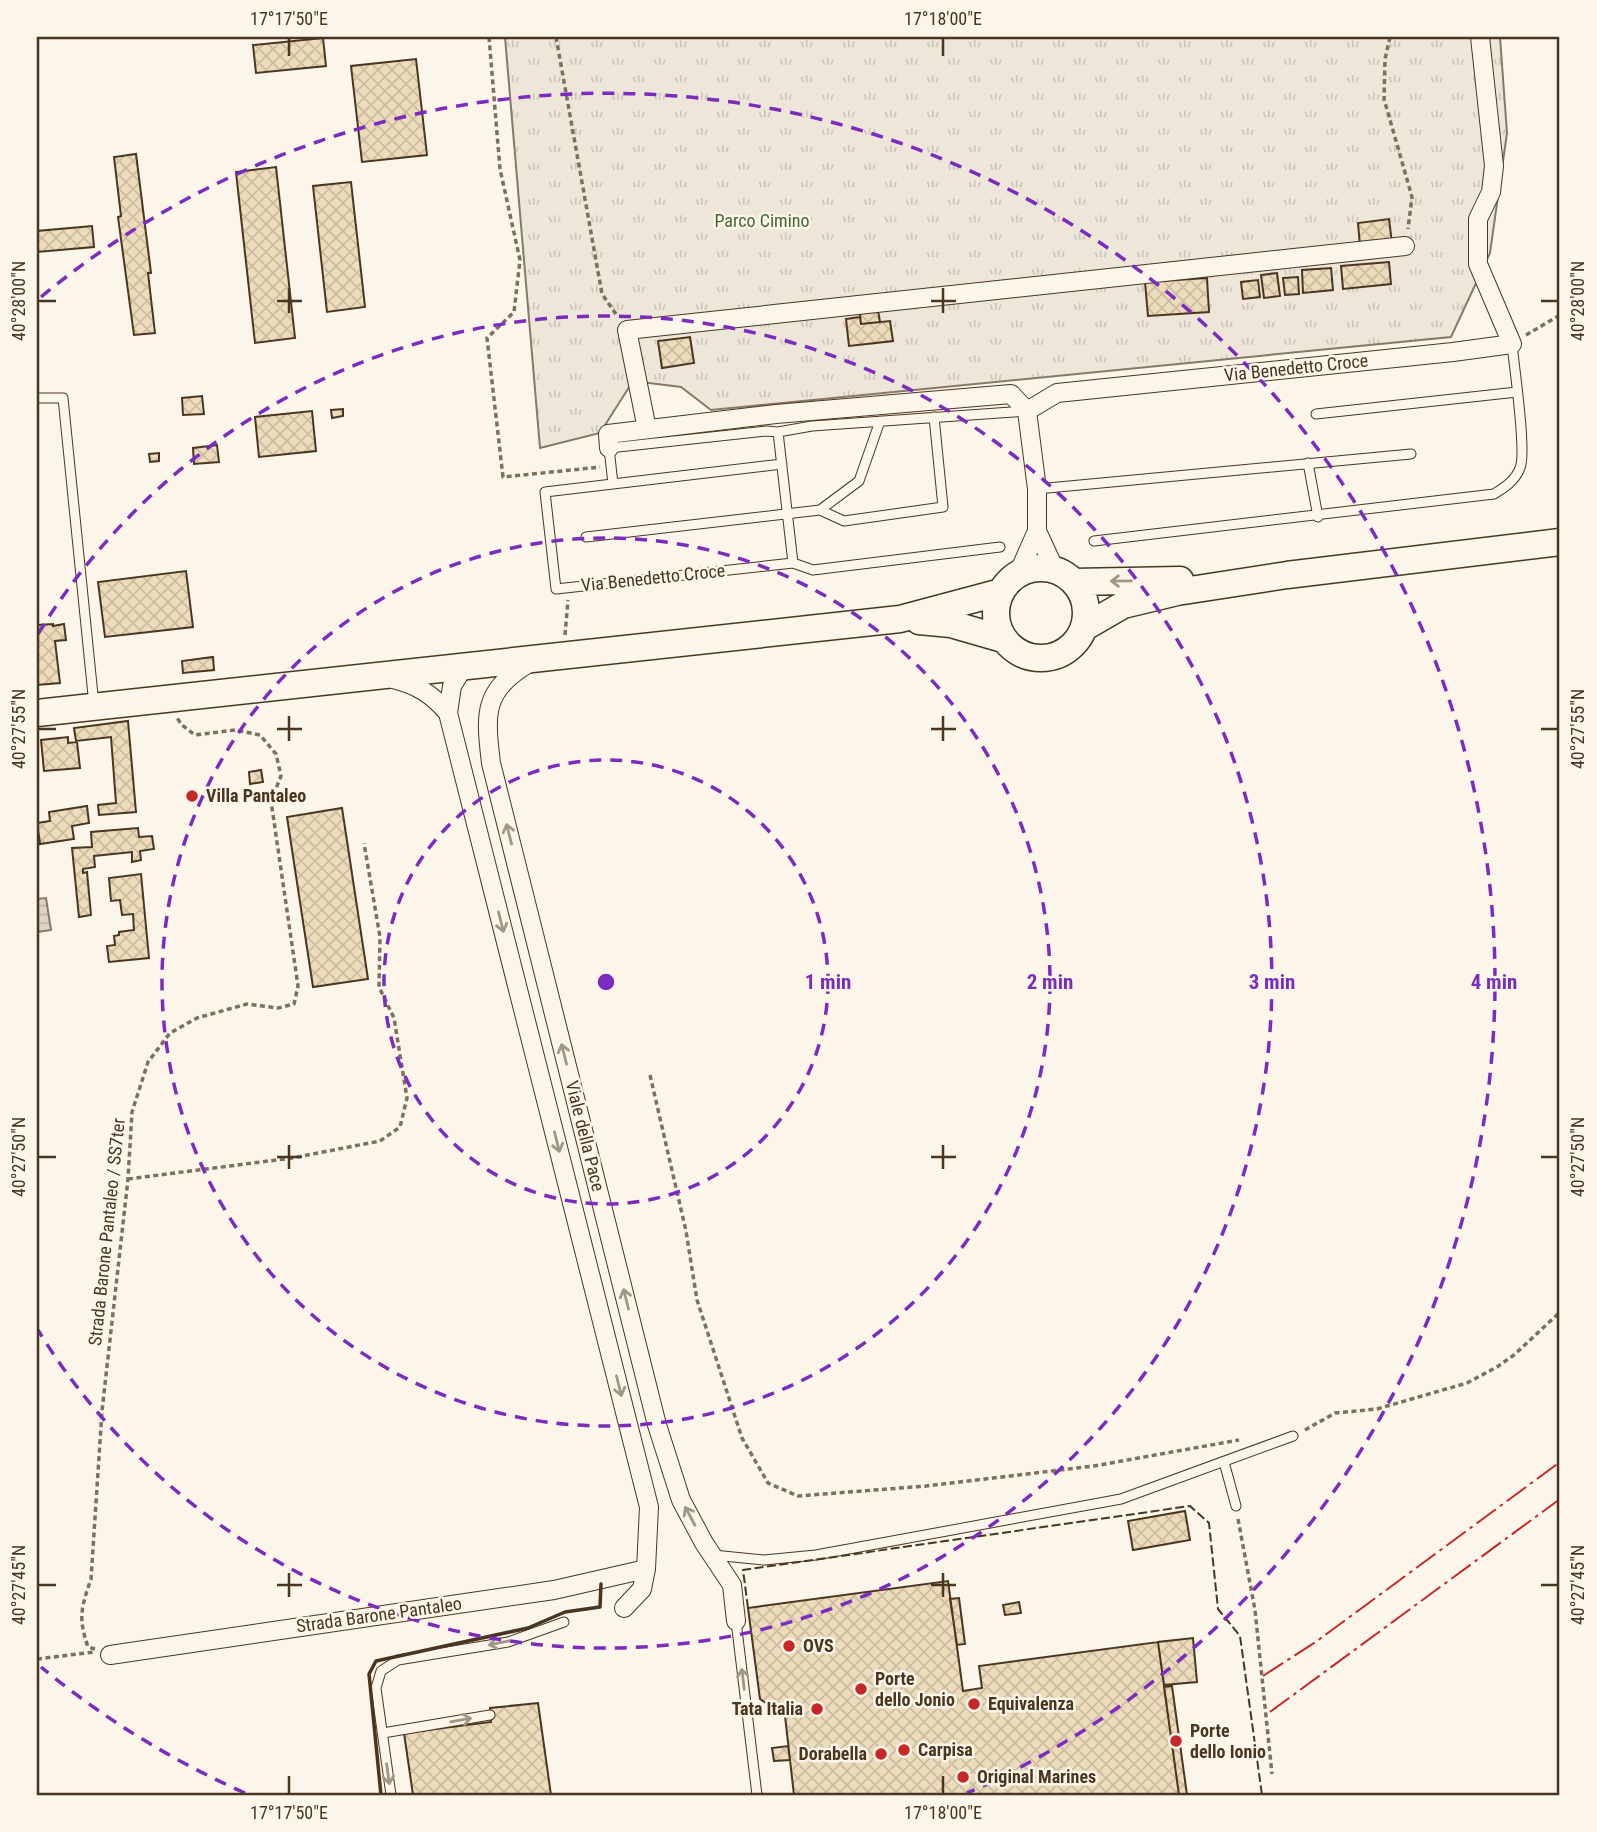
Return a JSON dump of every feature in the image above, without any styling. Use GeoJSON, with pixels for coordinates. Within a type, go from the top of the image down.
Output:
{"type":"FeatureCollection","features":[{"type":"Feature","properties":{"kind":"main road"},"geometry":{"type":"LineString","coordinates":[[1085,627],[1123,605],[1177,592],[1287,575],[1560,542]]}},
{"type":"Feature","properties":{"kind":"main road"},"geometry":{"type":"LineString","coordinates":[[900,619],[1010,583],[1042,568],[1064,576],[1287,575]]}},
{"type":"Feature","properties":{"kind":"main road"},"geometry":{"type":"LineString","coordinates":[[37,713],[900,619],[951,624],[1003,639],[1020,653],[1040,659],[1055,657],[1068,650],[1085,627],[1085,603],[1081,592],[1064,576]]}},
{"type":"Feature","properties":{"kind":"main road"},"geometry":{"type":"LineString","coordinates":[[1003,639],[996,615],[1010,583]]}},
{"type":"Feature","properties":{"kind":"street"},"geometry":{"type":"LineString","coordinates":[[1480,37],[1494,166],[1491,192],[1478,219],[1478,264],[1512,344]]}},
{"type":"Feature","properties":{"kind":"street"},"geometry":{"type":"LineString","coordinates":[[647,429],[627,330],[1405,246]]}},
{"type":"Feature","properties":{"kind":"street","name":"Via Benedetto Croce"},"geometry":{"type":"LineString","coordinates":[[1027,411],[1057,393],[1512,344]]}},
{"type":"Feature","properties":{"kind":"street"},"geometry":{"type":"LineString","coordinates":[[609,447],[608,434],[776,414],[1011,394],[1027,411],[1037,489],[1037,531],[1010,583]]}},
{"type":"Feature","properties":{"kind":"street"},"geometry":{"type":"LineString","coordinates":[[1037,531],[1064,576]]}},
{"type":"Feature","properties":{"kind":"street","name":"Viale della Pace"},"geometry":{"type":"LineString","coordinates":[[550,657],[513,673],[495,691],[488,709],[487,733],[491,763],[657,1425],[681,1500],[732,1585],[736,1621]]}},
{"type":"Feature","properties":{"kind":"street"},"geometry":{"type":"LineString","coordinates":[[448,713],[452,686],[464,666]]}},
{"type":"Feature","properties":{"kind":"street"},"geometry":{"type":"LineString","coordinates":[[379,675],[411,684],[434,696],[448,713]]}},
{"type":"Feature","properties":{"kind":"street","name":"Viale della Pace"},"geometry":{"type":"LineString","coordinates":[[448,713],[649,1507],[646,1569],[642,1589],[624,1608]]}},
{"type":"Feature","properties":{"kind":"street","name":"Strada Barone Pantaleo"},"geometry":{"type":"LineString","coordinates":[[105,1653],[554,1590],[646,1569]]}},
{"type":"Feature","properties":{"kind":"lane"},"geometry":{"type":"LineString","coordinates":[[1094,541],[1318,517],[1494,494],[1511,483],[1522,466],[1512,344]]}},
{"type":"Feature","properties":{"kind":"lane"},"geometry":{"type":"LineString","coordinates":[[1316,414],[1517,392]]}},
{"type":"Feature","properties":{"kind":"lane"},"geometry":{"type":"LineString","coordinates":[[37,398],[62,398],[94,706]]}},
{"type":"Feature","properties":{"kind":"lane"},"geometry":{"type":"LineString","coordinates":[[612,484],[609,447],[778,432],[812,426],[1027,411]]}},
{"type":"Feature","properties":{"kind":"lane"},"geometry":{"type":"LineString","coordinates":[[820,510],[844,521],[943,507],[934,417]]}},
{"type":"Feature","properties":{"kind":"lane"},"geometry":{"type":"LineString","coordinates":[[586,537],[820,510],[859,481],[880,421]]}},
{"type":"Feature","properties":{"kind":"lane"},"geometry":{"type":"LineString","coordinates":[[778,432],[793,563]]}},
{"type":"Feature","properties":{"kind":"lane"},"geometry":{"type":"LineString","coordinates":[[1037,489],[1411,454]]}},
{"type":"Feature","properties":{"kind":"lane"},"geometry":{"type":"LineString","coordinates":[[1308,463],[1318,517]]}},
{"type":"Feature","properties":{"kind":"lane","name":"Via Benedetto Croce"},"geometry":{"type":"LineString","coordinates":[[782,464],[545,492],[556,589],[793,563],[813,570],[1000,547]]}},
{"type":"Feature","properties":{"kind":"lane"},"geometry":{"type":"LineString","coordinates":[[712,1555],[764,1560],[856,1548],[1121,1499],[1293,1434]]}},
{"type":"Feature","properties":{"kind":"lane"},"geometry":{"type":"LineString","coordinates":[[1224,1462],[1236,1506]]}},
{"type":"Feature","properties":{"kind":"lane"},"geometry":{"type":"LineString","coordinates":[[736,1621],[757,1795]]}},
{"type":"Feature","properties":{"kind":"lane"},"geometry":{"type":"LineString","coordinates":[[391,1795],[376,1688],[381,1671],[398,1660],[508,1642],[564,1622]]}},
{"type":"Feature","properties":{"kind":"lane"},"geometry":{"type":"LineString","coordinates":[[383,1733],[490,1714]]}},
{"type":"Feature","properties":{"kind":"path"},"geometry":{"type":"LineString","coordinates":[[489,37],[500,169],[520,260],[514,312],[487,338],[503,477],[611,466]]}},
{"type":"Feature","properties":{"kind":"path"},"geometry":{"type":"LineString","coordinates":[[556,37],[601,294],[627,330]]}},
{"type":"Feature","properties":{"kind":"path"},"geometry":{"type":"LineString","coordinates":[[1390,37],[1385,59],[1384,99],[1412,197],[1405,246]]}},
{"type":"Feature","properties":{"kind":"path"},"geometry":{"type":"LineString","coordinates":[[1512,344],[1560,315]]}},
{"type":"Feature","properties":{"kind":"path"},"geometry":{"type":"LineString","coordinates":[[550,657],[569,588]]}},
{"type":"Feature","properties":{"kind":"path","name":"Strada Barone Pantaleo / SS7ter"},"geometry":{"type":"LineString","coordinates":[[105,1653],[88,1647],[81,1625],[83,1602],[91,1579],[102,1411],[128,1179],[132,1112],[148,1062],[170,1033],[197,1017],[247,1004],[278,1008],[293,1004],[298,986],[271,801],[281,776],[276,754],[260,734],[235,730],[195,736],[182,725],[166,698]]}},
{"type":"Feature","properties":{"kind":"path"},"geometry":{"type":"LineString","coordinates":[[128,1179],[292,1158],[380,1141],[400,1127],[407,1098],[394,1018],[379,987],[380,937],[364,843]]}},
{"type":"Feature","properties":{"kind":"path"},"geometry":{"type":"LineString","coordinates":[[650,1074],[686,1231],[697,1300],[742,1438],[768,1483],[798,1496],[926,1486],[1094,1466],[1240,1440]]}},
{"type":"Feature","properties":{"kind":"path"},"geometry":{"type":"LineString","coordinates":[[1293,1434],[1335,1413],[1377,1409],[1467,1383],[1514,1355],[1560,1312]]}},
{"type":"Feature","properties":{"kind":"path"},"geometry":{"type":"LineString","coordinates":[[1236,1506],[1255,1610],[1272,1774]]}},
{"type":"Feature","properties":{"kind":"path"},"geometry":{"type":"LineString","coordinates":[[37,1659],[105,1653]]}},
{"type":"Feature","properties":{"kind":"green space","name":"Parco Cimino"},"geometry":{"type":"Polygon","coordinates":[[[505,37],[1500,37],[1507,133],[1490,253],[1451,337],[711,410],[681,387],[633,381],[600,433],[540,448],[505,37]]]}},
{"type":"Feature","properties":{"kind":"shaded area"},"geometry":{"type":"Polygon","coordinates":[[[46,898],[51,930],[37,932],[37,899],[46,898]]]}},
{"type":"Feature","properties":{"kind":"building"},"geometry":{"type":"Polygon","coordinates":[[[323,38],[326,66],[256,73],[253,45],[323,38]]]}},
{"type":"Feature","properties":{"kind":"building"},"geometry":{"type":"Polygon","coordinates":[[[416,59],[427,155],[362,162],[351,66],[416,59]]]}},
{"type":"Feature","properties":{"kind":"building"},"geometry":{"type":"Polygon","coordinates":[[[136,154],[151,273],[148,273],[155,333],[134,335],[118,217],[121,216],[114,157],[136,154]]]}},
{"type":"Feature","properties":{"kind":"building"},"geometry":{"type":"Polygon","coordinates":[[[276,167],[295,338],[255,343],[236,172],[276,167]]]}},
{"type":"Feature","properties":{"kind":"building"},"geometry":{"type":"Polygon","coordinates":[[[351,182],[365,307],[327,312],[313,186],[351,182]]]}},
{"type":"Feature","properties":{"kind":"building"},"geometry":{"type":"Polygon","coordinates":[[[1389,219],[1392,243],[1360,246],[1358,223],[1389,219]]]}},
{"type":"Feature","properties":{"kind":"building"},"geometry":{"type":"Polygon","coordinates":[[[92,226],[94,247],[37,252],[37,231],[92,226]]]}},
{"type":"Feature","properties":{"kind":"building"},"geometry":{"type":"Polygon","coordinates":[[[1389,262],[1391,284],[1343,289],[1341,266],[1389,262]]]}},
{"type":"Feature","properties":{"kind":"building"},"geometry":{"type":"Polygon","coordinates":[[[1331,268],[1333,290],[1303,293],[1302,270],[1331,268]]]}},
{"type":"Feature","properties":{"kind":"building"},"geometry":{"type":"Polygon","coordinates":[[[1277,273],[1280,296],[1264,298],[1261,275],[1277,273]]]}},
{"type":"Feature","properties":{"kind":"building"},"geometry":{"type":"Polygon","coordinates":[[[1298,277],[1299,294],[1285,295],[1283,278],[1298,277]]]}},
{"type":"Feature","properties":{"kind":"building"},"geometry":{"type":"Polygon","coordinates":[[[1207,278],[1209,312],[1148,316],[1145,282],[1207,278]]]}},
{"type":"Feature","properties":{"kind":"building"},"geometry":{"type":"Polygon","coordinates":[[[1258,280],[1260,297],[1243,299],[1241,282],[1258,280]]]}},
{"type":"Feature","properties":{"kind":"building"},"geometry":{"type":"Polygon","coordinates":[[[877,304],[880,322],[861,324],[859,306],[877,304]]]}},
{"type":"Feature","properties":{"kind":"building"},"geometry":{"type":"Polygon","coordinates":[[[860,317],[861,324],[890,321],[893,341],[849,346],[846,319],[860,317]]]}},
{"type":"Feature","properties":{"kind":"building"},"geometry":{"type":"Polygon","coordinates":[[[690,337],[694,363],[662,368],[658,341],[690,337]]]}},
{"type":"Feature","properties":{"kind":"building"},"geometry":{"type":"Polygon","coordinates":[[[202,396],[204,414],[183,415],[182,398],[202,396]]]}},
{"type":"Feature","properties":{"kind":"building"},"geometry":{"type":"Polygon","coordinates":[[[343,409],[343,416],[332,418],[331,410],[343,409]]]}},
{"type":"Feature","properties":{"kind":"building"},"geometry":{"type":"Polygon","coordinates":[[[312,411],[316,451],[259,457],[255,417],[312,411]]]}},
{"type":"Feature","properties":{"kind":"building"},"geometry":{"type":"Polygon","coordinates":[[[217,445],[219,462],[194,464],[193,448],[217,445]]]}},
{"type":"Feature","properties":{"kind":"building"},"geometry":{"type":"Polygon","coordinates":[[[159,453],[159,461],[150,462],[149,454],[159,453]]]}},
{"type":"Feature","properties":{"kind":"building"},"geometry":{"type":"Polygon","coordinates":[[[186,571],[193,627],[105,637],[98,582],[186,571]]]}},
{"type":"Feature","properties":{"kind":"building"},"geometry":{"type":"Polygon","coordinates":[[[64,624],[66,640],[55,641],[60,683],[37,685],[37,625],[64,624]]]}},
{"type":"Feature","properties":{"kind":"building"},"geometry":{"type":"Polygon","coordinates":[[[213,657],[214,670],[183,673],[182,661],[213,657]]]}},
{"type":"Feature","properties":{"kind":"building"},"geometry":{"type":"Polygon","coordinates":[[[128,721],[136,812],[99,815],[98,805],[116,803],[111,737],[76,741],[74,728],[128,721]]]}},
{"type":"Feature","properties":{"kind":"building"},"geometry":{"type":"Polygon","coordinates":[[[68,737],[68,743],[77,742],[80,768],[44,771],[41,740],[68,737]]]}},
{"type":"Feature","properties":{"kind":"building"},"geometry":{"type":"Polygon","coordinates":[[[261,770],[263,782],[250,784],[249,772],[261,770]]]}},
{"type":"Feature","properties":{"kind":"building"},"geometry":{"type":"Polygon","coordinates":[[[87,806],[89,823],[72,826],[74,839],[40,844],[37,823],[50,821],[49,812],[87,806]]]}},
{"type":"Feature","properties":{"kind":"building"},"geometry":{"type":"Polygon","coordinates":[[[342,808],[368,979],[313,987],[287,817],[342,808]]]}},
{"type":"Feature","properties":{"kind":"building"},"geometry":{"type":"Polygon","coordinates":[[[138,828],[139,837],[152,836],[154,849],[140,851],[141,860],[132,862],[132,852],[94,856],[95,867],[83,869],[83,873],[87,872],[91,915],[79,917],[72,848],[92,847],[91,832],[138,828]]]}},
{"type":"Feature","properties":{"kind":"building"},"geometry":{"type":"Polygon","coordinates":[[[141,874],[149,958],[109,962],[107,946],[115,945],[114,936],[119,935],[119,932],[134,930],[133,914],[122,915],[120,900],[111,901],[109,878],[141,874]]]}},
{"type":"Feature","properties":{"kind":"building"},"geometry":{"type":"Polygon","coordinates":[[[1185,1511],[1190,1540],[1133,1550],[1128,1521],[1185,1511]]]}},
{"type":"Feature","properties":{"kind":"building","name":"Porte dello Jonio"},"geometry":{"type":"Polygon","coordinates":[[[948,1581],[963,1691],[982,1688],[979,1666],[1158,1642],[1179,1795],[794,1795],[785,1716],[760,1699],[748,1608],[948,1581]]]}},
{"type":"Feature","properties":{"kind":"building"},"geometry":{"type":"Polygon","coordinates":[[[959,1598],[965,1644],[957,1645],[950,1599],[959,1598]]]}},
{"type":"Feature","properties":{"kind":"building"},"geometry":{"type":"Polygon","coordinates":[[[1019,1602],[1021,1613],[1005,1615],[1003,1605],[1019,1602]]]}},
{"type":"Feature","properties":{"kind":"building"},"geometry":{"type":"Polygon","coordinates":[[[1193,1638],[1197,1682],[1164,1685],[1158,1642],[1193,1638]]]}},
{"type":"Feature","properties":{"kind":"building","name":"Porte dello Ionio"},"geometry":{"type":"Polygon","coordinates":[[[1172,1686],[1187,1795],[1179,1795],[1164,1687],[1172,1686]]]}},
{"type":"Feature","properties":{"kind":"building"},"geometry":{"type":"Polygon","coordinates":[[[538,1703],[551,1795],[413,1795],[404,1733],[491,1722],[490,1708],[538,1703]]]}},
{"type":"Feature","properties":{"kind":"building"},"geometry":{"type":"Polygon","coordinates":[[[788,1746],[790,1760],[774,1761],[772,1748],[788,1746]]]}},
{"type":"Feature","properties":{"kind":"fence"},"geometry":{"type":"LineString","coordinates":[[748,1608],[743,1570],[1190,1506],[1209,1523],[1218,1609],[1240,1636],[1262,1795]]}},
{"type":"Feature","properties":{"kind":"wall"},"geometry":{"type":"LineString","coordinates":[[381,1795],[369,1674],[376,1661],[528,1628],[565,1612],[600,1607],[601,1584]]}},
{"type":"Feature","properties":{"kind":"power"},"geometry":{"type":"LineString","coordinates":[[1263,1676],[1317,1641],[1560,1462]]}},
{"type":"Feature","properties":{"kind":"power"},"geometry":{"type":"LineString","coordinates":[[1270,1712],[1560,1499]]}},
{"type":"Feature","properties":{"kind":"place","name":"Villa Pantaleo"},"geometry":{"type":"Point","coordinates":[192,796]}},
{"type":"Feature","properties":{"kind":"place","name":"OVS"},"geometry":{"type":"Point","coordinates":[789,1646]}},
{"type":"Feature","properties":{"kind":"place","name":"Porte dello Jonio"},"geometry":{"type":"Point","coordinates":[861,1689]}},
{"type":"Feature","properties":{"kind":"place","name":"Equivalenza"},"geometry":{"type":"Point","coordinates":[974,1704]}},
{"type":"Feature","properties":{"kind":"place","name":"Tata Italia"},"geometry":{"type":"Point","coordinates":[817,1709]}},
{"type":"Feature","properties":{"kind":"place","name":"Porte dello Ionio"},"geometry":{"type":"Point","coordinates":[1176,1741]}},
{"type":"Feature","properties":{"kind":"place","name":"Carpisa"},"geometry":{"type":"Point","coordinates":[904,1750]}},
{"type":"Feature","properties":{"kind":"place","name":"Dorabella"},"geometry":{"type":"Point","coordinates":[881,1754]}},
{"type":"Feature","properties":{"kind":"place","name":"Original Marines"},"geometry":{"type":"Point","coordinates":[963,1777]}}]}
